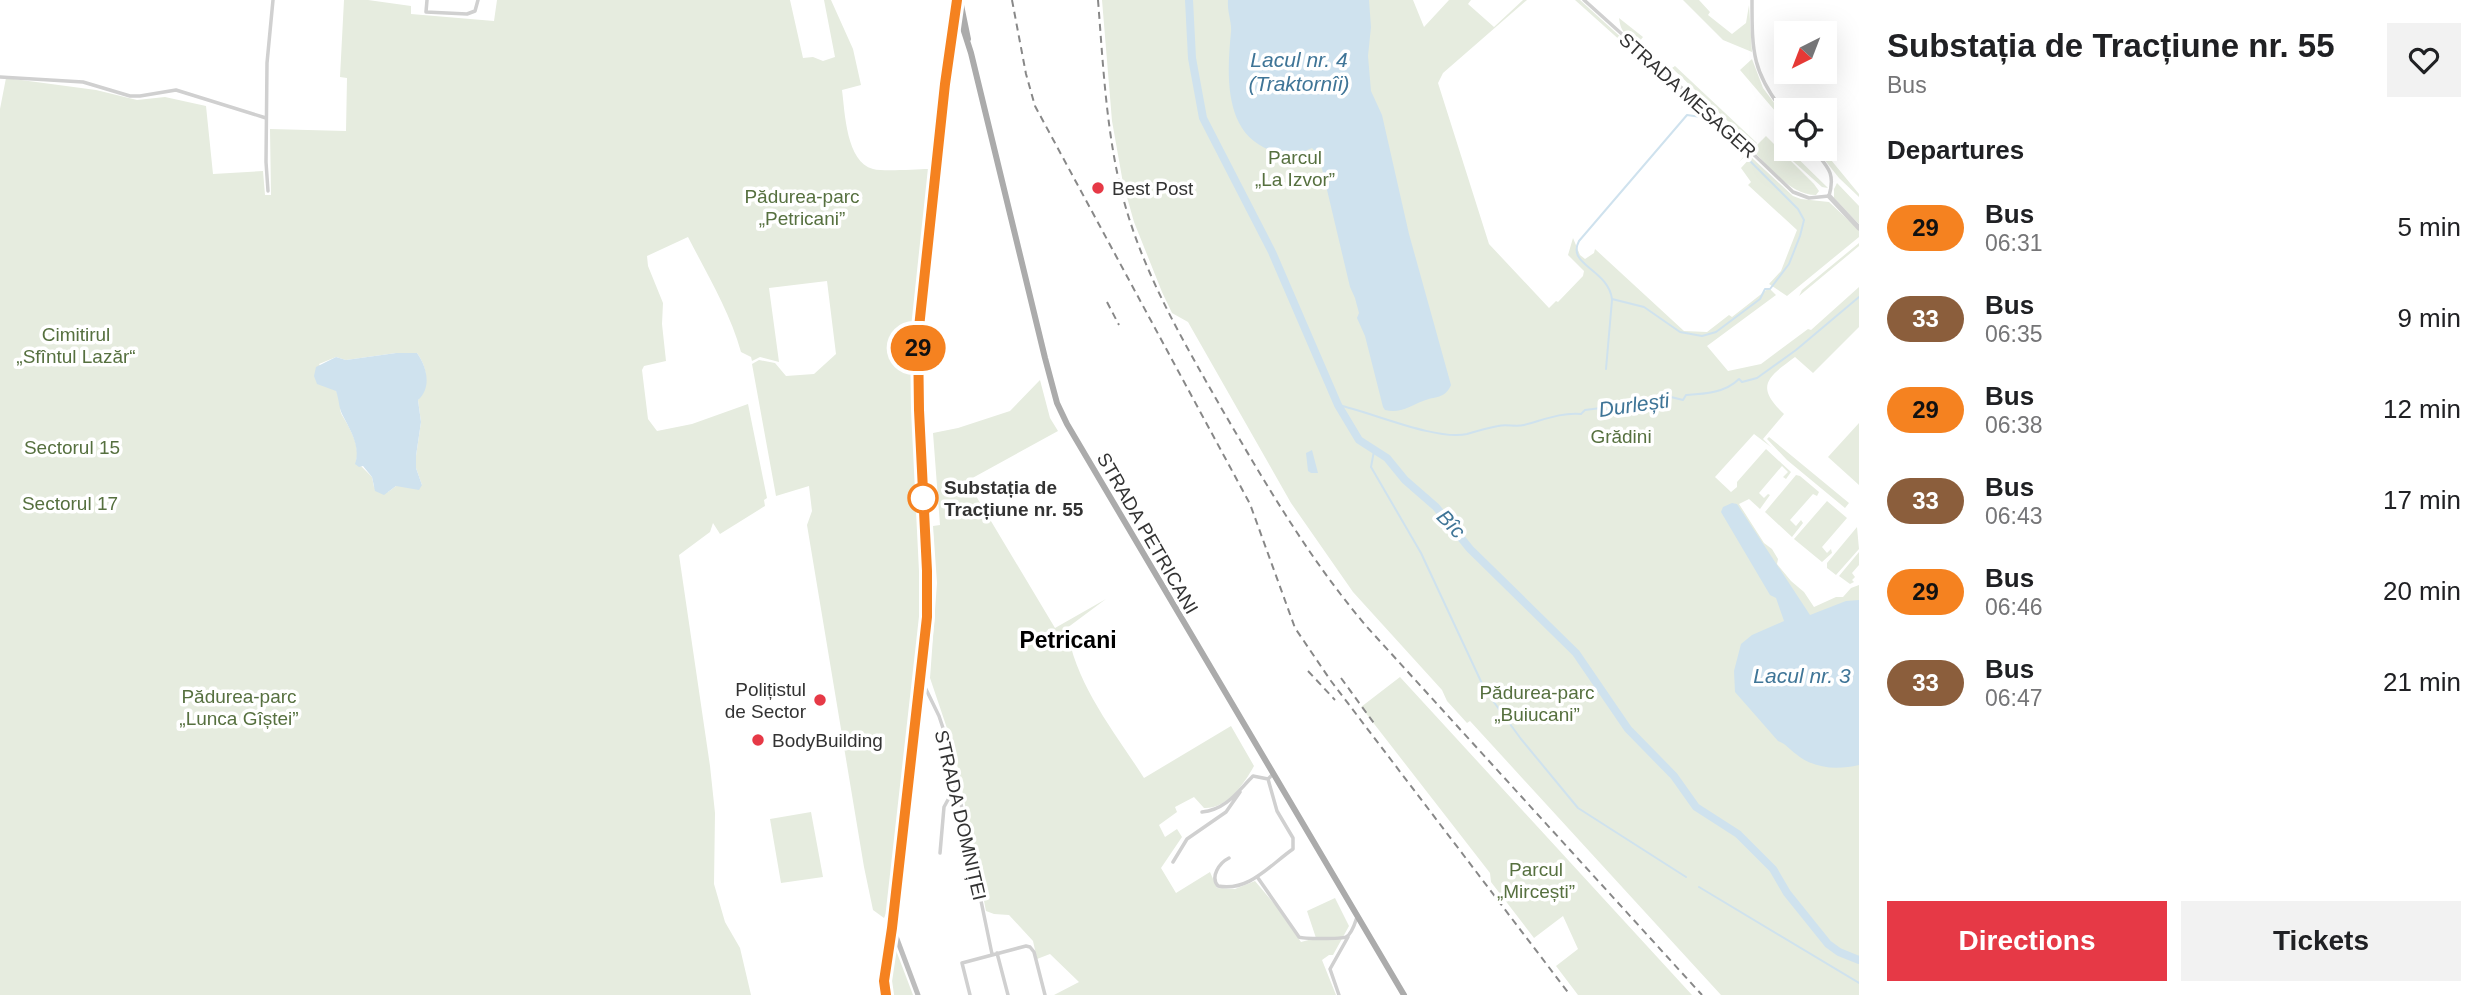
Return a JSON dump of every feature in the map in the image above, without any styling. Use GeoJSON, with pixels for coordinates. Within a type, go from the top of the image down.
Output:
{"type":"FeatureCollection","features":[{"type":"Feature","properties":{"kind":"main road","name":"STRADA PETRICANI"},"geometry":{"type":"LineString","coordinates":[[957,2],[968,30],[969,45],[1057,403],[1271,777],[1404,995]]}},
{"type":"Feature","properties":{"kind":"main road"},"geometry":{"type":"LineString","coordinates":[[918,995],[891,923],[926,624],[927,571],[918,337],[945,84],[957,2]]}},
{"type":"Feature","properties":{"kind":"street"},"geometry":{"type":"LineString","coordinates":[[268,191],[267,63],[273,0]]}},
{"type":"Feature","properties":{"kind":"street"},"geometry":{"type":"LineString","coordinates":[[427,0],[426,12],[472,13],[478,0]]}},
{"type":"Feature","properties":{"kind":"street","name":"STRADA MESAGER"},"geometry":{"type":"LineString","coordinates":[[1584,0],[1793,192],[1809,198],[1829,195]]}},
{"type":"Feature","properties":{"kind":"street"},"geometry":{"type":"LineString","coordinates":[[1752,0],[1754,58],[1774,99]]}},
{"type":"Feature","properties":{"kind":"street"},"geometry":{"type":"LineString","coordinates":[[0,77],[83,82],[130,96],[176,90],[266,118]]}},
{"type":"Feature","properties":{"kind":"street"},"geometry":{"type":"LineString","coordinates":[[1822,161],[1832,175],[1829,195],[1859,228]]}},
{"type":"Feature","properties":{"kind":"street","name":"STRADA DOMNIȚEI"},"geometry":{"type":"LineString","coordinates":[[921,678],[939,716],[949,746],[994,954],[1007,995]]}},
{"type":"Feature","properties":{"kind":"street"},"geometry":{"type":"LineString","coordinates":[[1173,862],[1189,837],[1226,812],[1254,776],[1271,777],[1277,811],[1294,844],[1293,849],[1258,878],[1234,886],[1218,886],[1215,876],[1221,864],[1229,859]]}},
{"type":"Feature","properties":{"kind":"street"},"geometry":{"type":"LineString","coordinates":[[940,853],[944,807],[957,783]]}},
{"type":"Feature","properties":{"kind":"street"},"geometry":{"type":"LineString","coordinates":[[1202,812],[1218,809],[1240,792]]}},
{"type":"Feature","properties":{"kind":"street"},"geometry":{"type":"LineString","coordinates":[[1258,878],[1303,940],[1320,937],[1339,939],[1349,935]]}},
{"type":"Feature","properties":{"kind":"street"},"geometry":{"type":"LineString","coordinates":[[1339,995],[1329,969],[1357,917]]}},
{"type":"Feature","properties":{"kind":"street"},"geometry":{"type":"LineString","coordinates":[[970,995],[962,963],[1026,946],[1034,952],[1045,995]]}},
{"type":"Feature","properties":{"kind":"green space","name":"Pădurea-parc „Lunca Gîștei”"},"geometry":{"type":"Polygon","coordinates":[[[344,0],[368,0],[411,6],[411,14],[494,21],[497,0],[790,0],[803,58],[813,57],[823,61],[835,57],[824,0],[831,0],[853,49],[861,85],[842,90],[848,135],[857,157],[873,169],[929,169],[912,329],[923,607],[889,907],[884,918],[873,910],[864,867],[807,525],[812,511],[809,486],[776,496],[752,364],[759,360],[775,363],[786,376],[814,374],[836,354],[827,281],[769,288],[779,362],[760,357],[752,361],[751,357],[741,352],[724,308],[688,237],[647,256],[648,266],[663,303],[666,361],[644,366],[642,370],[648,419],[657,431],[692,424],[748,404],[767,498],[764,500],[765,506],[720,534],[713,523],[710,532],[679,555],[715,813],[714,884],[725,922],[740,948],[751,995],[0,995],[0,109],[6,78],[96,90],[137,100],[165,97],[206,106],[213,174],[263,171],[265,195],[271,195],[270,129],[346,131],[347,78],[340,77],[344,0]],[[417,353],[346,360],[336,357],[319,364],[338,394],[341,413],[356,443],[356,461],[372,477],[374,487],[388,492],[396,486],[422,485],[416,468],[421,422],[418,400],[426,376],[417,353]]]}},
{"type":"Feature","properties":{"kind":"green space","name":"Parcul „La Izvor”"},"geometry":{"type":"Polygon","coordinates":[[[1102,0],[1413,0],[1424,27],[1449,0],[1471,0],[1468,4],[1494,27],[1523,0],[1527,0],[1443,73],[1438,83],[1489,244],[1549,308],[1583,276],[1584,271],[1568,255],[1573,238],[1580,255],[1585,259],[1594,253],[1595,249],[1684,331],[1707,332],[1729,315],[1732,317],[1769,288],[1776,295],[1707,346],[1728,371],[1761,364],[1808,329],[1811,330],[1859,287],[1859,327],[1813,373],[1795,357],[1768,382],[1769,396],[1784,414],[1763,439],[1771,447],[1754,434],[1715,477],[1731,492],[1766,449],[1791,472],[1786,479],[1783,477],[1788,472],[1782,466],[1759,493],[1764,498],[1770,495],[1760,509],[1749,499],[1739,504],[1764,543],[1772,549],[1778,559],[1777,564],[1804,592],[1814,607],[1836,597],[1843,597],[1851,588],[1859,585],[1859,995],[1721,995],[1470,721],[1467,723],[1447,701],[1442,690],[1353,592],[1291,503],[1188,322],[1172,313],[1162,292],[1134,222],[1123,183],[1112,121],[1102,0]]]}},
{"type":"Feature","properties":{"kind":"green space"},"geometry":{"type":"Polygon","coordinates":[[[1575,0],[1580,0],[1624,40],[1623,43],[1575,0]]]}},
{"type":"Feature","properties":{"kind":"green space"},"geometry":{"type":"Polygon","coordinates":[[[1683,0],[1699,0],[1710,12],[1708,15],[1732,34],[1746,23],[1749,5],[1752,52],[1723,40],[1683,0]]]}},
{"type":"Feature","properties":{"kind":"green space"},"geometry":{"type":"Polygon","coordinates":[[[1619,18],[1643,37],[1639,42],[1623,31],[1619,18]]]}},
{"type":"Feature","properties":{"kind":"green space"},"geometry":{"type":"Polygon","coordinates":[[[1752,59],[1763,88],[1774,103],[1774,110],[1740,70],[1752,59]]]}},
{"type":"Feature","properties":{"kind":"green space"},"geometry":{"type":"Polygon","coordinates":[[[1675,66],[1757,143],[1754,146],[1672,68],[1675,66]]]}},
{"type":"Feature","properties":{"kind":"green space"},"geometry":{"type":"Polygon","coordinates":[[[1693,108],[1749,152],[1739,162],[1744,156],[1742,153],[1693,108]]]}},
{"type":"Feature","properties":{"kind":"green space"},"geometry":{"type":"Polygon","coordinates":[[[1766,136],[1774,144],[1774,161],[1791,161],[1819,191],[1816,195],[1807,194],[1789,185],[1752,150],[1766,136]]]}},
{"type":"Feature","properties":{"kind":"green space"},"geometry":{"type":"Polygon","coordinates":[[[1751,157],[1793,196],[1829,202],[1859,230],[1859,237],[1787,296],[1769,284],[1781,271],[1797,230],[1748,185],[1751,182],[1741,168],[1751,157]]]}},
{"type":"Feature","properties":{"kind":"green space"},"geometry":{"type":"Polygon","coordinates":[[[1793,161],[1800,161],[1828,188],[1822,187],[1793,161]]]}},
{"type":"Feature","properties":{"kind":"green space"},"geometry":{"type":"Polygon","coordinates":[[[1826,161],[1832,161],[1859,197],[1826,161]]]}},
{"type":"Feature","properties":{"kind":"green space"},"geometry":{"type":"Polygon","coordinates":[[[1837,183],[1859,206],[1859,224],[1834,198],[1837,183]]]}},
{"type":"Feature","properties":{"kind":"green space"},"geometry":{"type":"Polygon","coordinates":[[[1859,243],[1859,246],[1799,296],[1802,290],[1859,243]]]}},
{"type":"Feature","properties":{"kind":"green space"},"geometry":{"type":"Polygon","coordinates":[[[1040,380],[1050,418],[1058,431],[967,481],[1055,628],[1106,599],[1067,628],[1071,649],[1097,706],[1144,778],[1231,726],[1254,766],[1234,794],[1220,804],[1204,808],[1194,797],[1175,807],[1177,812],[1159,825],[1165,837],[1177,829],[1182,837],[1161,868],[1176,893],[1210,872],[1217,888],[1235,889],[1255,881],[1301,942],[1316,938],[1307,911],[1335,898],[1349,926],[1333,955],[1322,960],[1336,995],[1054,995],[1079,982],[1050,954],[1037,959],[1033,941],[1009,915],[986,911],[954,749],[930,678],[937,583],[933,526],[940,525],[933,433],[1010,411],[1040,380]]]}},
{"type":"Feature","properties":{"kind":"green space"},"geometry":{"type":"Polygon","coordinates":[[[1859,423],[1859,485],[1828,457],[1859,423]]]}},
{"type":"Feature","properties":{"kind":"green space"},"geometry":{"type":"Polygon","coordinates":[[[1769,437],[1849,503],[1845,508],[1787,460],[1767,439],[1769,437]]]}},
{"type":"Feature","properties":{"kind":"green space"},"geometry":{"type":"Polygon","coordinates":[[[1796,475],[1819,492],[1817,496],[1813,494],[1790,520],[1796,526],[1801,520],[1803,523],[1792,537],[1765,512],[1796,475]]]}},
{"type":"Feature","properties":{"kind":"green space"},"geometry":{"type":"Polygon","coordinates":[[[1827,501],[1847,518],[1822,547],[1827,553],[1831,549],[1832,553],[1822,562],[1794,539],[1827,501]]]}},
{"type":"Feature","properties":{"kind":"green space"},"geometry":{"type":"Polygon","coordinates":[[[1857,527],[1859,549],[1836,575],[1827,568],[1827,563],[1857,527]]]}},
{"type":"Feature","properties":{"kind":"green space"},"geometry":{"type":"Polygon","coordinates":[[[1859,552],[1859,565],[1852,573],[1855,577],[1850,584],[1839,576],[1859,552]]]}},
{"type":"Feature","properties":{"kind":"green space","name":"Parcul „Mircești”"},"geometry":{"type":"Polygon","coordinates":[[[1400,677],[1692,995],[1578,995],[1556,966],[1578,949],[1563,916],[1534,938],[1491,882],[1490,873],[1361,707],[1400,677]]]}},
{"type":"Feature","properties":{"kind":"green space"},"geometry":{"type":"Polygon","coordinates":[[[811,812],[823,877],[781,883],[770,819],[811,812]]]}},
{"type":"Feature","properties":{"kind":"green space"},"geometry":{"type":"Polygon","coordinates":[[[894,945],[913,995],[891,995],[888,977],[894,945]]]}},
{"type":"Feature","properties":{"kind":"water","name":"Lacul nr. 4 (Traktornîi)"},"geometry":{"type":"Polygon","coordinates":[[[1228,0],[1369,0],[1371,27],[1368,56],[1371,91],[1382,115],[1409,234],[1451,385],[1443,395],[1400,410],[1390,411],[1383,407],[1365,336],[1357,318],[1359,313],[1350,287],[1319,156],[1312,148],[1291,154],[1270,150],[1255,142],[1236,116],[1229,83],[1231,28],[1228,0]]]}},
{"type":"Feature","properties":{"kind":"water"},"geometry":{"type":"Polygon","coordinates":[[[417,353],[425,371],[425,390],[418,400],[421,422],[416,456],[416,468],[422,485],[419,490],[396,486],[384,495],[375,491],[372,477],[363,466],[355,464],[356,444],[341,412],[336,391],[317,384],[314,376],[316,367],[336,357],[346,360],[417,353]]]}},
{"type":"Feature","properties":{"kind":"water"},"geometry":{"type":"Polygon","coordinates":[[[1312,450],[1318,473],[1308,471],[1306,453],[1312,450]]]}},
{"type":"Feature","properties":{"kind":"water","name":"Lacul nr. 3"},"geometry":{"type":"Polygon","coordinates":[[[1737,504],[1810,615],[1846,601],[1859,600],[1859,765],[1826,767],[1803,759],[1778,741],[1735,692],[1734,671],[1741,644],[1752,635],[1784,621],[1776,598],[1770,595],[1721,512],[1723,507],[1737,504]]]}},
{"type":"Feature","properties":{"kind":"waterway","name":"Bîc"},"geometry":{"type":"LineString","coordinates":[[1189,0],[1192,58],[1203,118],[1272,252],[1338,405],[1359,440],[1387,458],[1405,480],[1436,507],[1470,549],[1576,653],[1628,729],[1674,776],[1696,807],[1738,834],[1773,869],[1787,893],[1828,944],[1859,960]]}},
{"type":"Feature","properties":{"kind":"waterway"},"geometry":{"type":"LineString","coordinates":[[1711,126],[1701,117],[1687,115],[1579,241],[1578,256],[1603,281],[1612,299],[1644,307],[1680,332],[1702,336],[1716,332],[1760,299],[1765,289],[1770,289],[1789,264],[1804,220],[1798,209],[1749,160]]}},
{"type":"Feature","properties":{"kind":"waterway","name":"Durlești"},"geometry":{"type":"LineString","coordinates":[[1338,405],[1421,430],[1454,435],[1501,425],[1524,425],[1560,415],[1581,414],[1585,410],[1601,408],[1613,412],[1628,404],[1634,407],[1659,402],[1667,396],[1683,400],[1686,395],[1721,390],[1739,379],[1742,382],[1757,378],[1796,350],[1859,297]]}},
{"type":"Feature","properties":{"kind":"waterway"},"geometry":{"type":"LineString","coordinates":[[1606,369],[1612,300]]}},
{"type":"Feature","properties":{"kind":"waterway"},"geometry":{"type":"LineString","coordinates":[[1374,451],[1371,467],[1421,553],[1485,690],[1578,808],[1686,877]]}},
{"type":"Feature","properties":{"kind":"waterway"},"geometry":{"type":"LineString","coordinates":[[1699,887],[1859,983]]}},
{"type":"Feature","properties":{"kind":"railway"},"geometry":{"type":"LineString","coordinates":[[1012,0],[1035,106],[1250,504],[1295,628],[1331,681],[1570,995]]}},
{"type":"Feature","properties":{"kind":"railway"},"geometry":{"type":"LineString","coordinates":[[1098,0],[1112,143],[1129,220],[1164,304],[1256,467],[1308,549],[1367,627],[1702,995]]}},
{"type":"Feature","properties":{"kind":"railway"},"geometry":{"type":"LineString","coordinates":[[1107,302],[1119,325]]}},
{"type":"Feature","properties":{"kind":"railway"},"geometry":{"type":"LineString","coordinates":[[1308,671],[1335,700]]}},
{"type":"Feature","properties":{"kind":"railway"},"geometry":{"type":"LineString","coordinates":[[1341,678],[1376,726]]}},
{"type":"Feature","properties":{"kind":"bus line","name":"29"},"geometry":{"type":"LineString","coordinates":[[886,995],[885,969],[927,617],[918,375],[919,317],[957,0]]}},
{"type":"Feature","properties":{"kind":"place","name":"Best Post"},"geometry":{"type":"Point","coordinates":[1098,188]}},
{"type":"Feature","properties":{"kind":"place","name":"Substația de Tracțiune nr. 55"},"geometry":{"type":"Point","coordinates":[923,498]}},
{"type":"Feature","properties":{"kind":"place","name":"Polițistul de Sector"},"geometry":{"type":"Point","coordinates":[820,700]}},
{"type":"Feature","properties":{"kind":"place","name":"BodyBuilding"},"geometry":{"type":"Point","coordinates":[758,740]}},
{"type":"Feature","properties":{"kind":"district","name":"Petricani"},"geometry":{"type":"Point","coordinates":[1068,640]}},
{"type":"Feature","properties":{"kind":"park label","name":"Pădurea-parc „Petricani”"},"geometry":{"type":"Point","coordinates":[802,207]}},
{"type":"Feature","properties":{"kind":"park label","name":"Cimitirul „Sfîntul Lazăr“"},"geometry":{"type":"Point","coordinates":[76,345]}},
{"type":"Feature","properties":{"kind":"park label","name":"Grădini"},"geometry":{"type":"Point","coordinates":[1621,436]}},
{"type":"Feature","properties":{"kind":"park label","name":"Sectorul 15"},"geometry":{"type":"Point","coordinates":[72,447]}},
{"type":"Feature","properties":{"kind":"park label","name":"Sectorul 17"},"geometry":{"type":"Point","coordinates":[70,503]}},
{"type":"Feature","properties":{"kind":"park label","name":"Pădurea-parc „Buiucani”"},"geometry":{"type":"Point","coordinates":[1537,703]}}]}
